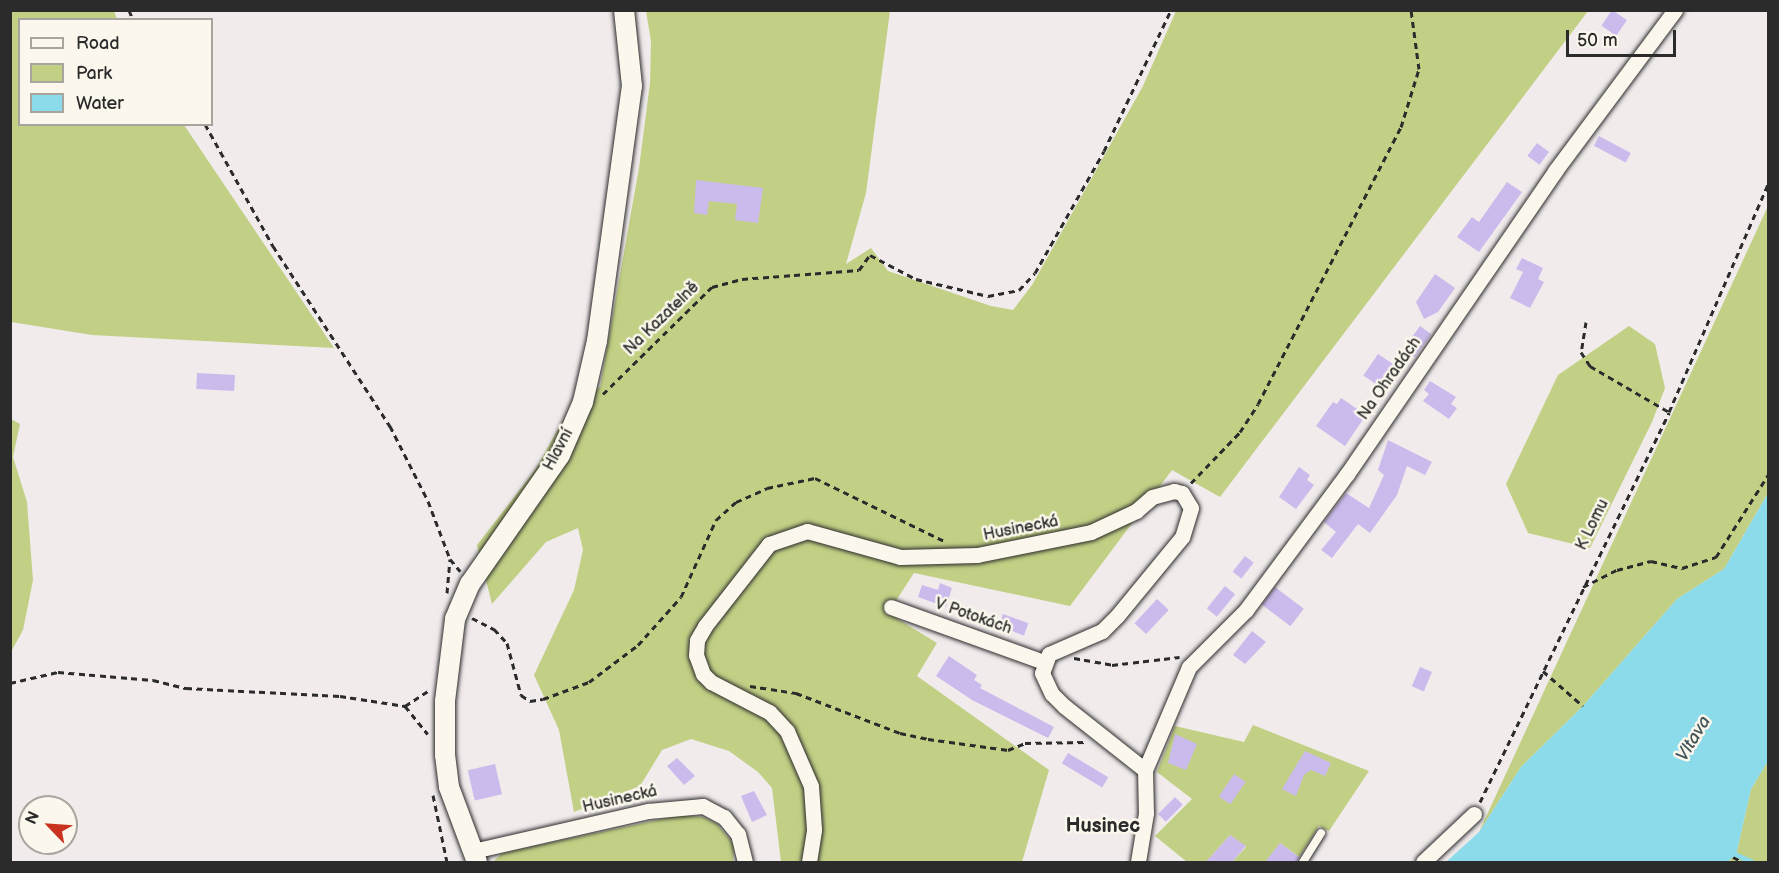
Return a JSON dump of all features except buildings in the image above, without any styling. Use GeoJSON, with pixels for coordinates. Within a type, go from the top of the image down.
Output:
{"type":"FeatureCollection","features":[{"type":"Feature","properties":{"kind":"street","name":"Hlavní"},"geometry":{"type":"LineString","coordinates":[[475,857],[449,787],[445,755],[448,657],[457,611],[470,584],[560,455],[583,402],[597,341],[632,86],[624,10]]}},
{"type":"Feature","properties":{"kind":"street","name":"Na Ohradách"},"geometry":{"type":"LineString","coordinates":[[1145,771],[1183,678],[1197,657],[1246,610],[1347,474],[1555,171],[1675,10]]}},
{"type":"Feature","properties":{"kind":"street","name":"Husinecká"},"geometry":{"type":"LineString","coordinates":[[809,862],[813,806],[802,760],[787,731],[769,712],[703,674],[696,655],[697,640],[750,567],[770,544],[782,537],[819,533],[873,552],[900,557],[977,555],[1091,532],[1136,511],[1164,491],[1182,494]]}},
{"type":"Feature","properties":{"kind":"street"},"geometry":{"type":"LineString","coordinates":[[1138,862],[1146,813],[1145,771],[1052,694],[1042,673],[1044,662],[1058,648],[1102,631],[1182,537],[1191,508],[1182,494]]}},
{"type":"Feature","properties":{"kind":"street","name":"V Potokách"},"geometry":{"type":"LineString","coordinates":[[891,607],[1044,662]]}},
{"type":"Feature","properties":{"kind":"street","name":"Husinecká"},"geometry":{"type":"LineString","coordinates":[[475,857],[648,810],[703,806],[724,817],[738,834],[745,862]]}},
{"type":"Feature","properties":{"kind":"street"},"geometry":{"type":"LineString","coordinates":[[1423,862],[1474,814]]}},
{"type":"Feature","properties":{"kind":"lane"},"geometry":{"type":"LineString","coordinates":[[1303,862],[1321,833]]}},
{"type":"Feature","properties":{"kind":"path","name":"Na Kazatelně"},"geometry":{"type":"LineString","coordinates":[[583,402],[597,399],[712,287],[742,279],[858,270],[870,255],[916,279],[988,296],[1019,290],[1035,273],[1104,151],[1171,10]]}},
{"type":"Feature","properties":{"kind":"path"},"geometry":{"type":"LineString","coordinates":[[1182,494],[1240,432],[1258,404],[1401,127],[1419,69],[1411,10]]}},
{"type":"Feature","properties":{"kind":"path"},"geometry":{"type":"LineString","coordinates":[[206,126],[268,237],[390,426],[428,501],[450,559],[470,584]]}},
{"type":"Feature","properties":{"kind":"path","name":"K Lomu"},"geometry":{"type":"LineString","coordinates":[[1474,814],[1669,412],[1768,184]]}},
{"type":"Feature","properties":{"kind":"path"},"geometry":{"type":"LineString","coordinates":[[1586,322],[1581,352],[1590,366],[1669,412]]}},
{"type":"Feature","properties":{"kind":"path"},"geometry":{"type":"LineString","coordinates":[[1583,587],[1617,570],[1651,561],[1682,568],[1716,557],[1768,475]]}},
{"type":"Feature","properties":{"kind":"path"},"geometry":{"type":"LineString","coordinates":[[457,611],[497,632],[511,652],[521,695],[530,701],[589,682],[629,653],[674,608],[716,520],[736,502],[767,488],[802,477],[815,478],[947,542]]}},
{"type":"Feature","properties":{"kind":"path"},"geometry":{"type":"LineString","coordinates":[[1058,648],[1085,662],[1112,665],[1197,657]]}},
{"type":"Feature","properties":{"kind":"path"},"geometry":{"type":"LineString","coordinates":[[10,684],[32,675],[58,672],[153,680],[186,688],[340,696],[405,706],[417,702],[429,689]]}},
{"type":"Feature","properties":{"kind":"path"},"geometry":{"type":"LineString","coordinates":[[1543,672],[1583,706]]}},
{"type":"Feature","properties":{"kind":"path"},"geometry":{"type":"LineString","coordinates":[[727,689],[758,685],[796,693],[900,734],[1008,750],[1025,743],[1105,739]]}},
{"type":"Feature","properties":{"kind":"path"},"geometry":{"type":"LineString","coordinates":[[405,706],[428,734]]}},
{"type":"Feature","properties":{"kind":"path"},"geometry":{"type":"LineString","coordinates":[[1733,857],[1743,862]]}},
{"type":"Feature","properties":{"kind":"green space"},"geometry":{"type":"Polygon","coordinates":[[[10,11],[114,11],[117,18],[18,18],[18,126],[185,126],[334,348],[92,335],[11,322],[10,11]]]}},
{"type":"Feature","properties":{"kind":"green space"},"geometry":{"type":"Polygon","coordinates":[[[646,11],[890,11],[866,193],[846,264],[871,248],[888,271],[991,306],[1013,310],[1032,285],[1143,86],[1176,11],[1588,11],[1220,497],[1172,470],[1070,606],[914,573],[888,613],[937,643],[917,676],[1049,770],[1022,862],[781,862],[772,788],[758,772],[729,751],[691,739],[662,750],[640,786],[574,812],[559,730],[534,675],[574,590],[583,550],[578,528],[546,542],[492,604],[477,545],[535,470],[570,408],[600,387],[639,168],[650,83],[651,41],[646,11]]]}},
{"type":"Feature","properties":{"kind":"green space"},"geometry":{"type":"Polygon","coordinates":[[[1768,206],[1768,493],[1724,569],[1677,599],[1583,706],[1521,767],[1479,832],[1768,206]]]}},
{"type":"Feature","properties":{"kind":"green space"},"geometry":{"type":"Polygon","coordinates":[[[1629,326],[1655,344],[1665,388],[1652,422],[1590,548],[1528,533],[1506,484],[1558,375],[1629,326]]]}},
{"type":"Feature","properties":{"kind":"green space"},"geometry":{"type":"Polygon","coordinates":[[[11,419],[20,424],[13,457],[27,502],[33,580],[23,630],[11,652],[11,419]]]}},
{"type":"Feature","properties":{"kind":"green space"},"geometry":{"type":"Polygon","coordinates":[[[1253,725],[1369,771],[1329,831],[1319,826],[1299,857],[1280,843],[1268,862],[1232,862],[1246,847],[1230,835],[1206,862],[1187,862],[1155,836],[1192,799],[1157,772],[1175,726],[1244,742],[1253,725]]]}},
{"type":"Feature","properties":{"kind":"green space"},"geometry":{"type":"Polygon","coordinates":[[[1768,761],[1768,862],[1727,862],[1736,855],[1751,789],[1768,761]]]}},
{"type":"Feature","properties":{"kind":"green space"},"geometry":{"type":"Polygon","coordinates":[[[681,815],[704,817],[717,824],[734,844],[733,862],[493,862],[502,853],[681,815]]]}},
{"type":"Feature","properties":{"kind":"water","name":"Vltava"},"geometry":{"type":"Polygon","coordinates":[[[1768,493],[1768,761],[1751,789],[1736,855],[1727,862],[1446,862],[1479,832],[1521,767],[1583,706],[1677,599],[1724,569],[1768,493]]]}},
{"type":"Feature","properties":{"kind":"waterway"},"geometry":{"type":"LineString","coordinates":[[1733,853],[1752,862]]}},
{"type":"Feature","properties":{"kind":"district","name":"Husinec"},"geometry":{"type":"Point","coordinates":[1103,826]}}]}
